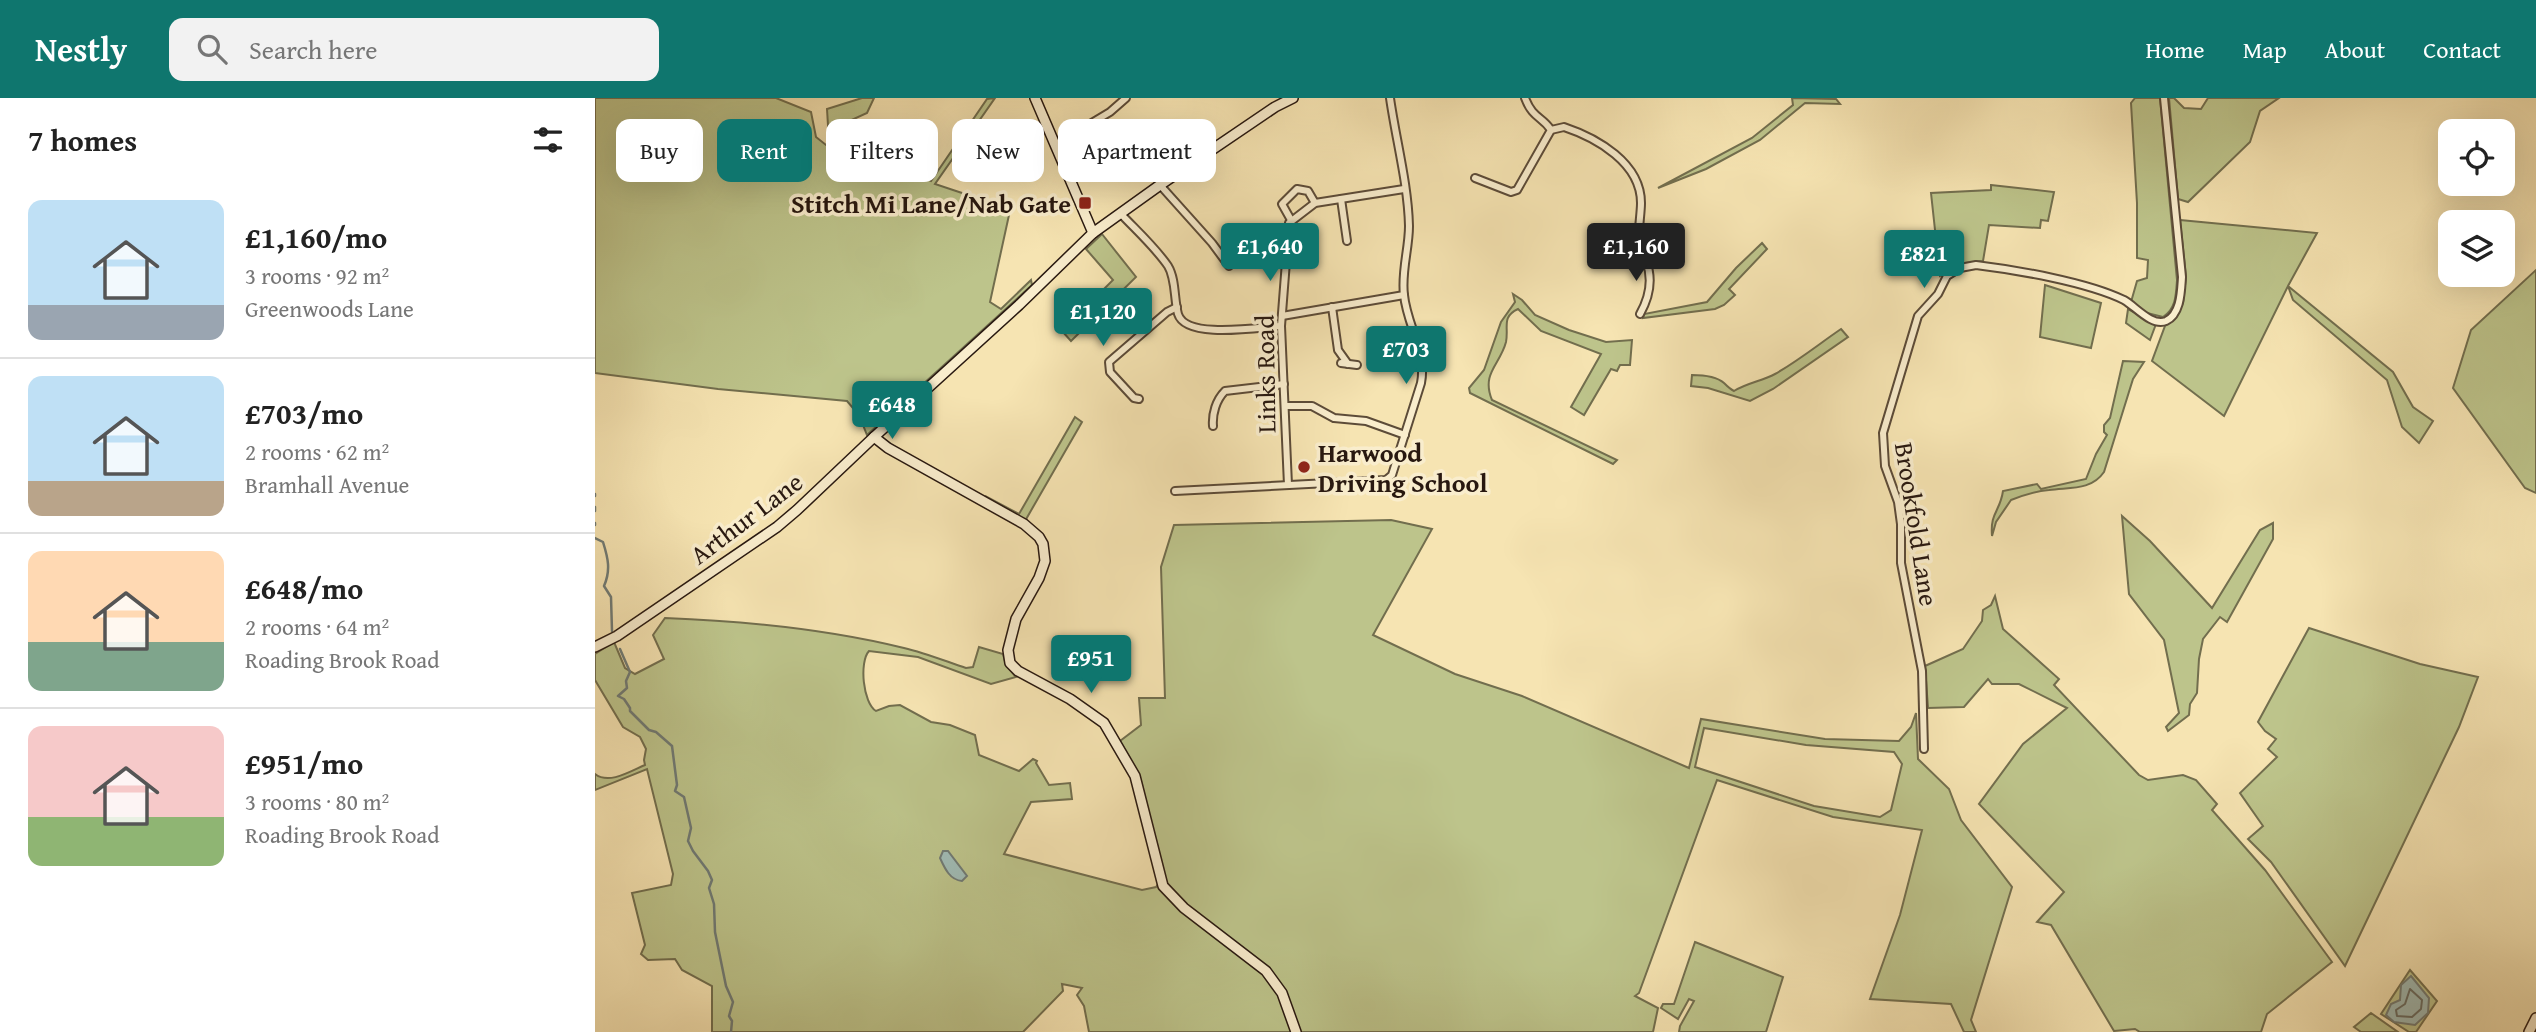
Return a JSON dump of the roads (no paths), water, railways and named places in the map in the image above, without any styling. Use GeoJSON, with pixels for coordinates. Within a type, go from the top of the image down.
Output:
{"type":"FeatureCollection","features":[{"type":"Feature","properties":{"kind":"street"},"geometry":{"type":"LineString","coordinates":[[1035,98],[1093,233]]}},
{"type":"Feature","properties":{"kind":"street"},"geometry":{"type":"LineString","coordinates":[[1055,145],[1110,112],[1126,98]]}},
{"type":"Feature","properties":{"kind":"street","name":"Arthur Lane"},"geometry":{"type":"LineString","coordinates":[[595,647],[617,636],[777,527],[1019,305],[1093,233],[1160,184],[1275,107],[1293,98]]}},
{"type":"Feature","properties":{"kind":"street"},"geometry":{"type":"LineString","coordinates":[[1175,491],[1386,480],[1393,472],[1421,383],[1423,368],[1422,354],[1406,310],[1404,295],[1409,227],[1390,98]]}},
{"type":"Feature","properties":{"kind":"street"},"geometry":{"type":"LineString","coordinates":[[1525,98],[1531,112],[1551,130]]}},
{"type":"Feature","properties":{"kind":"street","name":"Brookfold Lane"},"geometry":{"type":"LineString","coordinates":[[1924,749],[1922,671],[1901,563],[1898,502],[1885,466],[1883,433],[1918,316],[1938,294],[1954,270],[1976,265],[2074,284],[2125,301],[2156,321],[2169,319],[2179,302],[2182,277],[2164,98]]}},
{"type":"Feature","properties":{"kind":"street"},"geometry":{"type":"LineString","coordinates":[[1475,178],[1514,192],[1551,130],[1564,127],[1621,158],[1631,173],[1641,199],[1639,251],[1646,261],[1650,279],[1646,304],[1640,314]]}},
{"type":"Feature","properties":{"kind":"street"},"geometry":{"type":"LineString","coordinates":[[1160,184],[1229,265],[1251,234]]}},
{"type":"Feature","properties":{"kind":"street","name":"Links Road"},"geometry":{"type":"LineString","coordinates":[[1288,485],[1281,326],[1290,220],[1282,204],[1297,189],[1308,191],[1315,203]]}},
{"type":"Feature","properties":{"kind":"street","name":"Links Road"},"geometry":{"type":"LineString","coordinates":[[1290,220],[1315,203],[1404,189]]}},
{"type":"Feature","properties":{"kind":"street"},"geometry":{"type":"LineString","coordinates":[[1341,199],[1346,239]]}},
{"type":"Feature","properties":{"kind":"street"},"geometry":{"type":"LineString","coordinates":[[1120,213],[1169,269],[1180,319],[1192,328],[1224,330],[1281,326]]}},
{"type":"Feature","properties":{"kind":"street"},"geometry":{"type":"LineString","coordinates":[[1282,316],[1404,295]]}},
{"type":"Feature","properties":{"kind":"street"},"geometry":{"type":"LineString","coordinates":[[1139,400],[1110,372],[1109,362],[1167,312],[1177,307]]}},
{"type":"Feature","properties":{"kind":"street"},"geometry":{"type":"LineString","coordinates":[[1332,307],[1338,350],[1345,363],[1357,365]]}},
{"type":"Feature","properties":{"kind":"street"},"geometry":{"type":"LineString","coordinates":[[1214,427],[1213,418],[1218,400],[1225,391],[1284,384]]}},
{"type":"Feature","properties":{"kind":"street"},"geometry":{"type":"LineString","coordinates":[[1285,406],[1313,406],[1334,418],[1366,421],[1405,435]]}},
{"type":"Feature","properties":{"kind":"street"},"geometry":{"type":"LineString","coordinates":[[874,437],[888,448],[1024,524],[1039,537],[1045,552],[1045,561],[1039,578],[1016,619],[1008,650],[1010,663],[1018,671],[1070,699],[1104,723],[1135,776],[1163,886],[1184,908],[1266,971],[1282,993],[1296,1032]]}},
{"type":"Feature","properties":{"kind":"street"},"geometry":{"type":"LineString","coordinates":[[2529,1032],[2536,1018]]}},
{"type":"Feature","properties":{"kind":"water"},"geometry":{"type":"Polygon","coordinates":[[[943,851],[948,851],[967,876],[962,881],[954,879],[946,870],[940,858],[943,851]]]}},
{"type":"Feature","properties":{"kind":"water"},"geometry":{"type":"Polygon","coordinates":[[[2411,976],[2429,998],[2428,1013],[2415,1025],[2394,1022],[2386,1015],[2391,1004],[2400,1000],[2401,985],[2411,976]]]}},
{"type":"Feature","properties":{"kind":"waterway"},"geometry":{"type":"LineString","coordinates":[[595,538],[603,542],[607,559],[604,586],[611,597],[612,631]]}},
{"type":"Feature","properties":{"kind":"waterway"},"geometry":{"type":"LineString","coordinates":[[620,649],[630,672],[626,681],[627,688],[618,696],[624,699],[630,711],[649,730],[656,732],[672,746],[677,785],[675,791],[684,797],[691,828],[688,841],[712,880],[709,888],[714,904],[715,932],[726,986],[733,1002],[729,1016],[732,1021],[731,1032]]}},
{"type":"Feature","properties":{"kind":"place","name":"Stitch Mi Lane/Nab Gate"},"geometry":{"type":"Point","coordinates":[1085,203]}},
{"type":"Feature","properties":{"kind":"place","name":"Harwood Driving School"},"geometry":{"type":"Point","coordinates":[1304,467]}}]}
